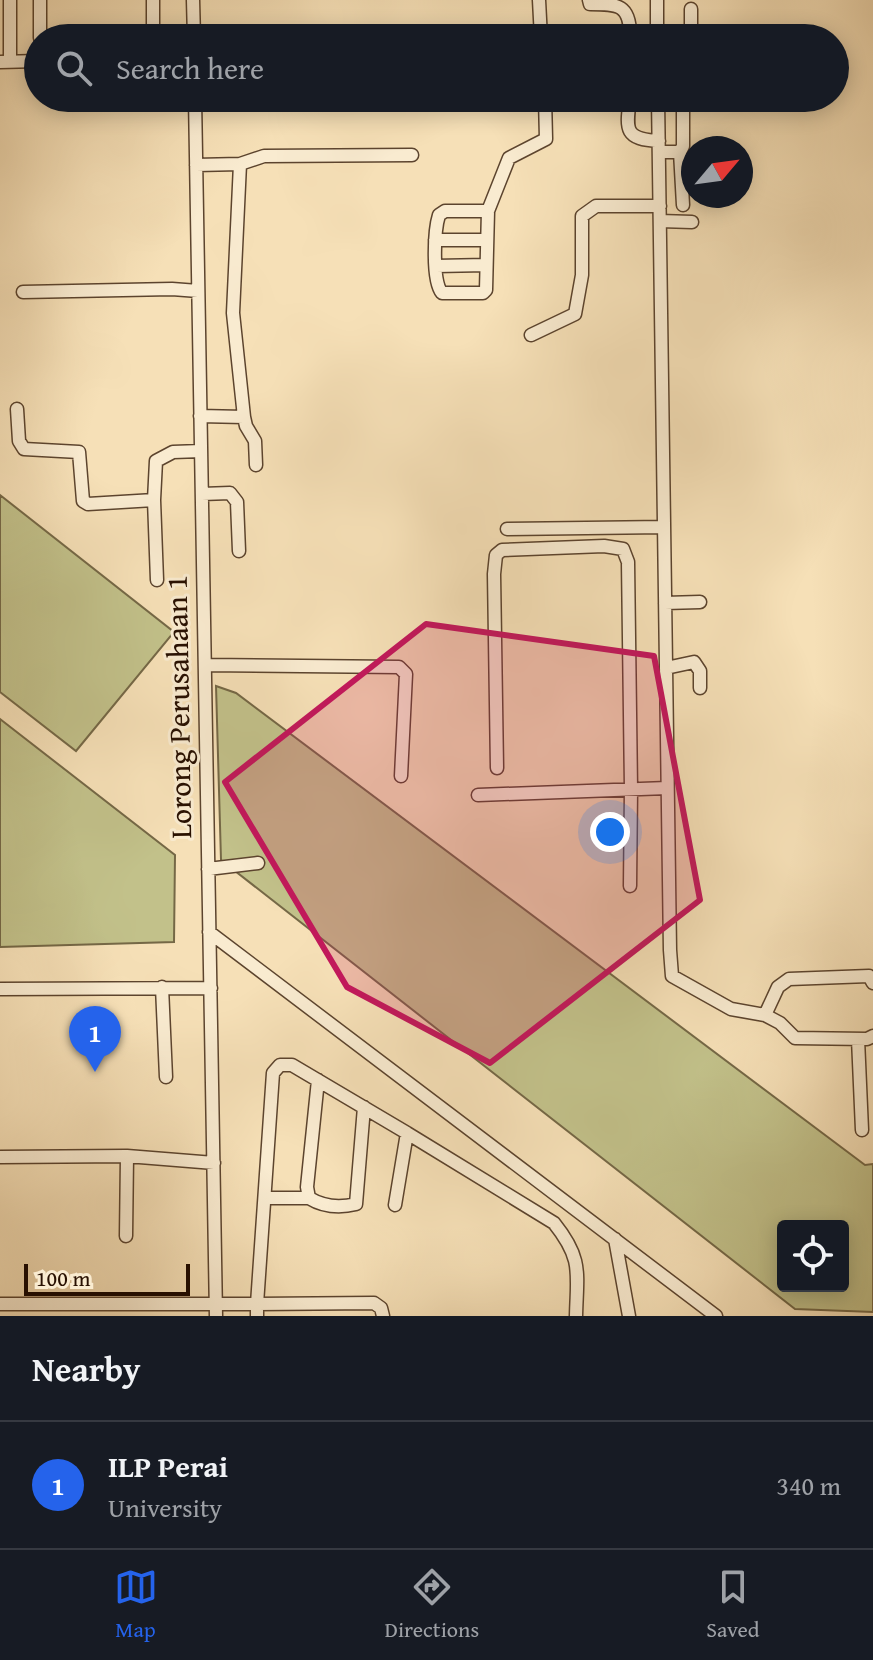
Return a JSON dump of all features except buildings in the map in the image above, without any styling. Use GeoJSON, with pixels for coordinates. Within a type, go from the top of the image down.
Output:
{"type":"FeatureCollection","features":[{"type":"Feature","properties":{"kind":"street"},"geometry":{"type":"LineString","coordinates":[[5,62],[10,0]]}},
{"type":"Feature","properties":{"kind":"street"},"geometry":{"type":"LineString","coordinates":[[40,0],[40,24]]}},
{"type":"Feature","properties":{"kind":"street"},"geometry":{"type":"LineString","coordinates":[[153,0],[153,24]]}},
{"type":"Feature","properties":{"kind":"street"},"geometry":{"type":"LineString","coordinates":[[193,0],[194,24]]}},
{"type":"Feature","properties":{"kind":"street"},"geometry":{"type":"LineString","coordinates":[[539,0],[540,24]]}},
{"type":"Feature","properties":{"kind":"street"},"geometry":{"type":"LineString","coordinates":[[589,0],[590,4],[616,4],[628,16],[629,24]]}},
{"type":"Feature","properties":{"kind":"street"},"geometry":{"type":"LineString","coordinates":[[657,0],[657,24]]}},
{"type":"Feature","properties":{"kind":"street"},"geometry":{"type":"LineString","coordinates":[[691,9],[691,24]]}},
{"type":"Feature","properties":{"kind":"street","name":"Lorong Perusahaan 1"},"geometry":{"type":"LineString","coordinates":[[195,112],[216,1316]]}},
{"type":"Feature","properties":{"kind":"street"},"geometry":{"type":"LineString","coordinates":[[488,211],[441,213],[437,219],[437,288],[442,293],[483,293],[486,290],[488,211],[509,158],[546,139],[545,112]]}},
{"type":"Feature","properties":{"kind":"street"},"geometry":{"type":"LineString","coordinates":[[629,112],[632,135],[638,140],[680,152]]}},
{"type":"Feature","properties":{"kind":"street"},"geometry":{"type":"LineString","coordinates":[[658,112],[672,976],[731,1009],[765,1015],[780,1023],[795,1038],[858,1039],[873,1036]]}},
{"type":"Feature","properties":{"kind":"street"},"geometry":{"type":"LineString","coordinates":[[681,170],[683,112]]}},
{"type":"Feature","properties":{"kind":"street"},"geometry":{"type":"LineString","coordinates":[[196,165],[240,164],[264,156],[412,155]]}},
{"type":"Feature","properties":{"kind":"street"},"geometry":{"type":"LineString","coordinates":[[240,164],[233,313],[244,417],[255,441],[256,465]]}},
{"type":"Feature","properties":{"kind":"street"},"geometry":{"type":"LineString","coordinates":[[531,335],[575,314],[582,275],[582,216],[589,209],[596,206],[660,206]]}},
{"type":"Feature","properties":{"kind":"street"},"geometry":{"type":"LineString","coordinates":[[660,221],[692,222]]}},
{"type":"Feature","properties":{"kind":"street"},"geometry":{"type":"LineString","coordinates":[[435,240],[486,240]]}},
{"type":"Feature","properties":{"kind":"street"},"geometry":{"type":"LineString","coordinates":[[436,266],[486,265]]}},
{"type":"Feature","properties":{"kind":"street"},"geometry":{"type":"LineString","coordinates":[[23,292],[198,291]]}},
{"type":"Feature","properties":{"kind":"street"},"geometry":{"type":"LineString","coordinates":[[17,409],[19,441],[24,449],[79,452],[83,501],[88,504],[154,500]]}},
{"type":"Feature","properties":{"kind":"street"},"geometry":{"type":"LineString","coordinates":[[200,416],[244,417]]}},
{"type":"Feature","properties":{"kind":"street"},"geometry":{"type":"LineString","coordinates":[[157,580],[154,466],[160,457],[173,452],[201,451]]}},
{"type":"Feature","properties":{"kind":"street"},"geometry":{"type":"LineString","coordinates":[[202,494],[230,493],[237,502],[239,551]]}},
{"type":"Feature","properties":{"kind":"street"},"geometry":{"type":"LineString","coordinates":[[507,529],[664,527]]}},
{"type":"Feature","properties":{"kind":"street"},"geometry":{"type":"LineString","coordinates":[[497,768],[496,555],[502,550],[604,546],[623,549],[628,562],[630,886]]}},
{"type":"Feature","properties":{"kind":"street"},"geometry":{"type":"LineString","coordinates":[[665,603],[700,602]]}},
{"type":"Feature","properties":{"kind":"street"},"geometry":{"type":"LineString","coordinates":[[666,668],[694,662],[700,671],[700,688]]}},
{"type":"Feature","properties":{"kind":"street"},"geometry":{"type":"LineString","coordinates":[[205,665],[399,667],[406,674],[401,776]]}},
{"type":"Feature","properties":{"kind":"street"},"geometry":{"type":"LineString","coordinates":[[478,795],[667,788]]}},
{"type":"Feature","properties":{"kind":"street"},"geometry":{"type":"LineString","coordinates":[[208,869],[258,863]]}},
{"type":"Feature","properties":{"kind":"street"},"geometry":{"type":"LineString","coordinates":[[209,932],[716,1316]]}},
{"type":"Feature","properties":{"kind":"street"},"geometry":{"type":"LineString","coordinates":[[765,1015],[778,987],[789,979],[869,976],[873,983]]}},
{"type":"Feature","properties":{"kind":"street"},"geometry":{"type":"LineString","coordinates":[[162,987],[166,1077]]}},
{"type":"Feature","properties":{"kind":"street"},"geometry":{"type":"LineString","coordinates":[[0,989],[211,988]]}},
{"type":"Feature","properties":{"kind":"street"},"geometry":{"type":"LineString","coordinates":[[858,1039],[862,1130]]}},
{"type":"Feature","properties":{"kind":"street"},"geometry":{"type":"LineString","coordinates":[[257,1310],[273,1073],[280,1065],[292,1065],[554,1223],[569,1242],[578,1269],[576,1316]]}},
{"type":"Feature","properties":{"kind":"street"},"geometry":{"type":"LineString","coordinates":[[309,1198],[307,1187],[318,1080]]}},
{"type":"Feature","properties":{"kind":"street"},"geometry":{"type":"LineString","coordinates":[[265,1198],[309,1198],[321,1205],[346,1207],[356,1204],[364,1107]]}},
{"type":"Feature","properties":{"kind":"street"},"geometry":{"type":"LineString","coordinates":[[395,1205],[407,1133]]}},
{"type":"Feature","properties":{"kind":"street"},"geometry":{"type":"LineString","coordinates":[[0,1157],[127,1156],[214,1163]]}},
{"type":"Feature","properties":{"kind":"street"},"geometry":{"type":"LineString","coordinates":[[126,1236],[127,1156]]}},
{"type":"Feature","properties":{"kind":"street"},"geometry":{"type":"LineString","coordinates":[[615,1239],[629,1316]]}},
{"type":"Feature","properties":{"kind":"street"},"geometry":{"type":"LineString","coordinates":[[0,1304],[216,1302],[257,1310],[374,1303],[381,1308],[383,1316]]}},
{"type":"Feature","properties":{"kind":"highlighted area"},"geometry":{"type":"Polygon","coordinates":[[[426,624],[654,656],[700,900],[490,1063],[347,987],[225,782],[426,624]]]}},
{"type":"Feature","properties":{"kind":"shaded area"},"geometry":{"type":"Polygon","coordinates":[[[0,495],[174,632],[76,751],[0,692],[0,495]]]}},
{"type":"Feature","properties":{"kind":"shaded area"},"geometry":{"type":"Polygon","coordinates":[[[216,686],[236,693],[865,1165],[873,1164],[873,1312],[795,1309],[221,860],[216,686]]]}},
{"type":"Feature","properties":{"kind":"shaded area"},"geometry":{"type":"Polygon","coordinates":[[[0,719],[175,855],[174,942],[0,947],[0,719]]]}},
{"type":"Feature","properties":{"kind":"place","name":"ILP Perai"},"geometry":{"type":"Point","coordinates":[95,1072]}}]}
